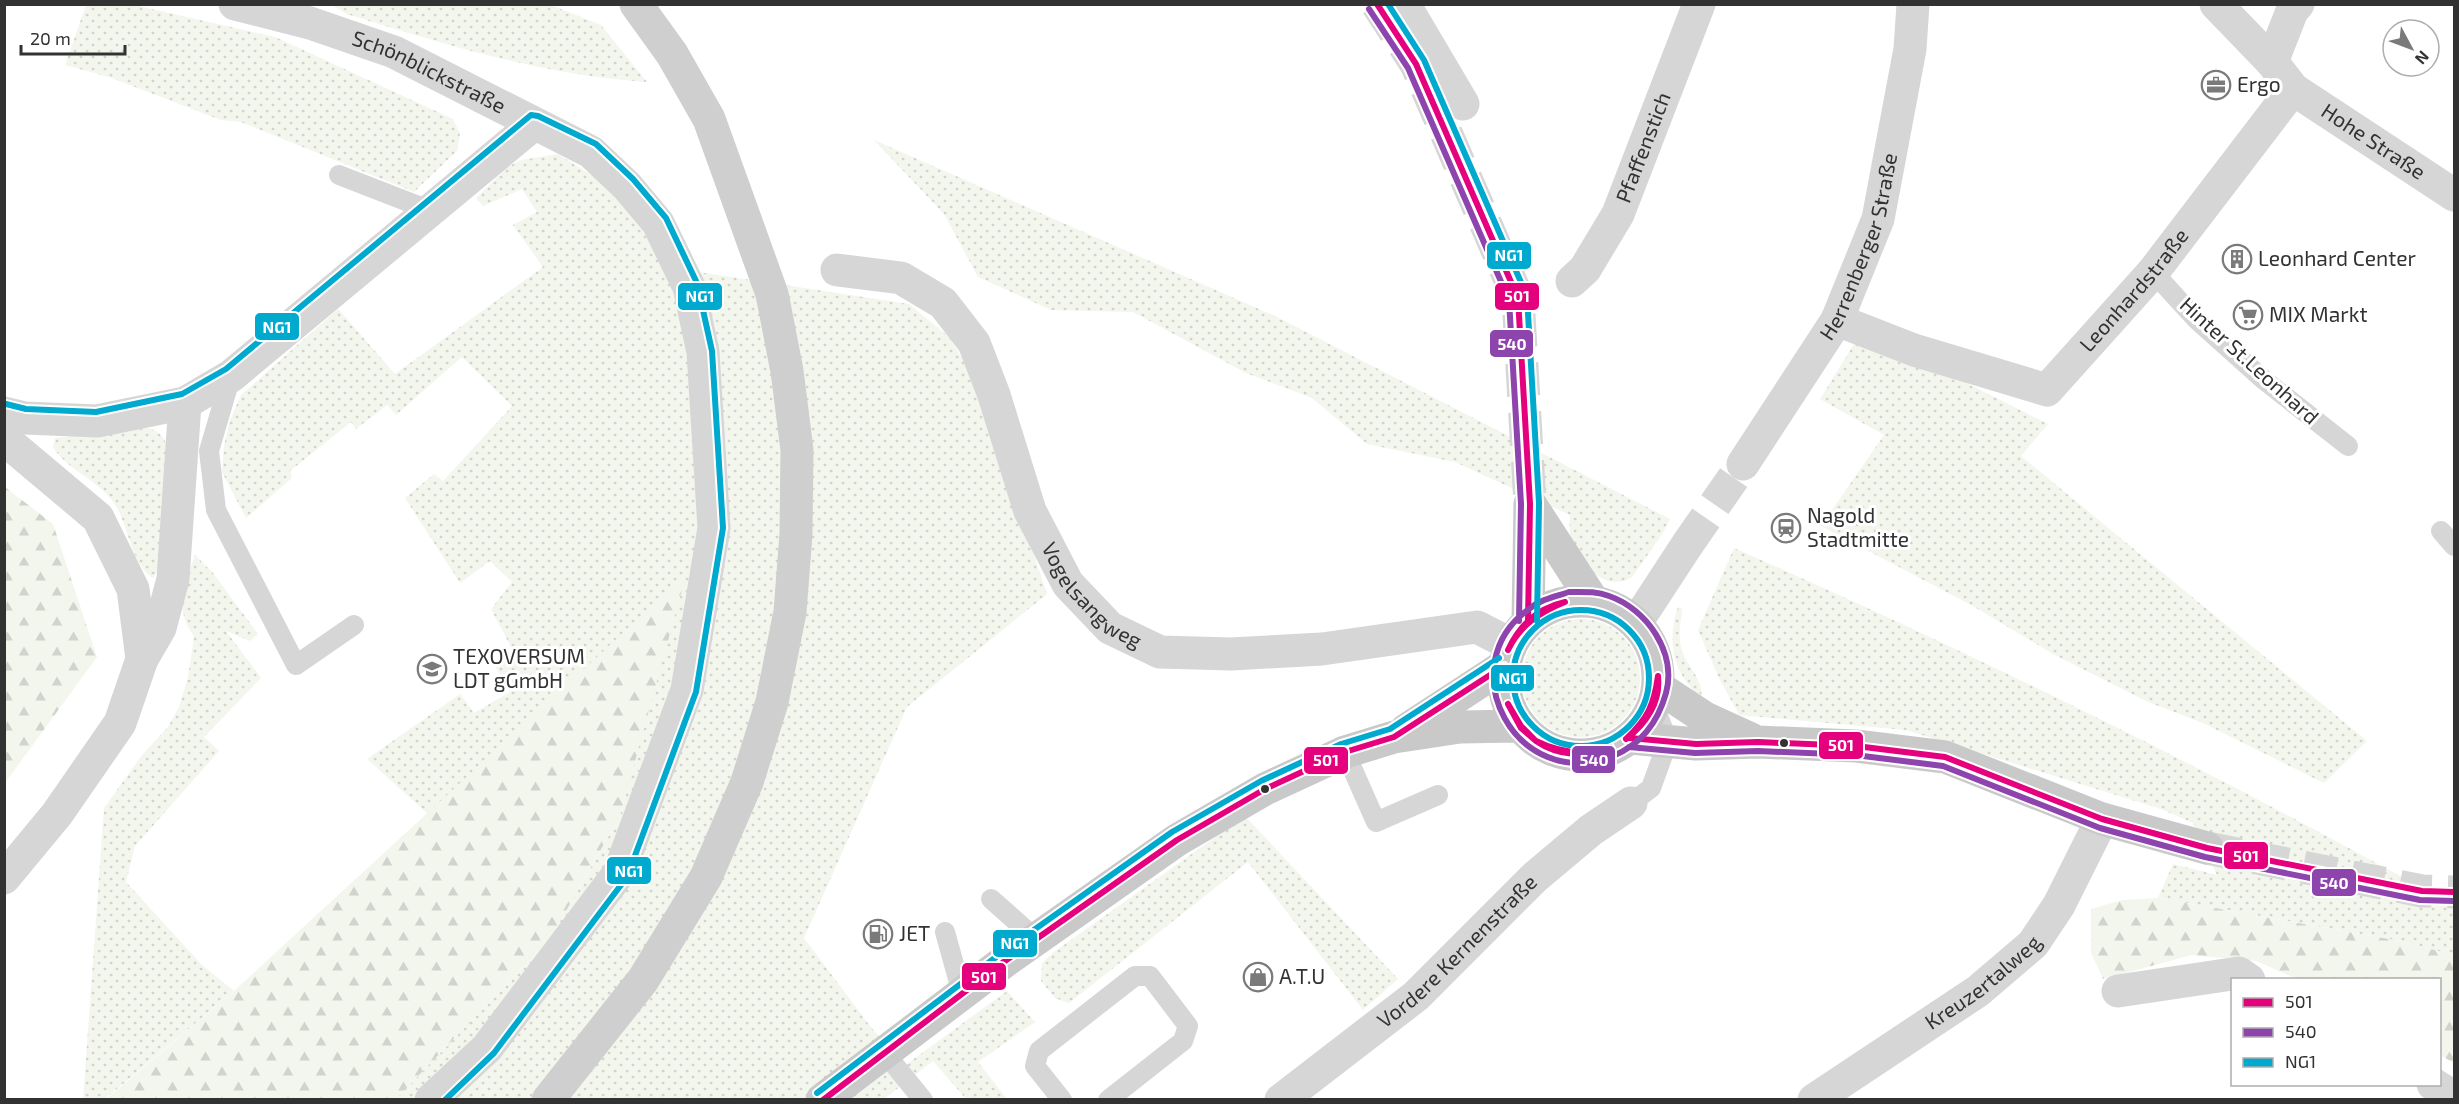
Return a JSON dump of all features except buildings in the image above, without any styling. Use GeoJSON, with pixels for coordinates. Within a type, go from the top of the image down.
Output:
{"type":"FeatureCollection","features":[{"type":"Feature","properties":{"kind":"main road"},"geometry":{"type":"LineString","coordinates":[[548,1100],[643,980],[706,877],[747,782],[772,702],[790,612],[796,534],[797,450],[787,371],[772,294],[709,119],[672,54],[636,4]]}},
{"type":"Feature","properties":{"kind":"main road"},"geometry":{"type":"LineString","coordinates":[[1394,737],[1514,644],[1547,608],[1569,601],[1593,601],[1617,608],[1636,623],[1650,642],[1658,664],[1656,696],[1644,723],[1630,738],[1608,751],[1583,756],[1557,753],[1535,741],[1519,726],[1509,708],[1503,687],[1514,644],[1530,504],[1593,601]]}},
{"type":"Feature","properties":{"kind":"main road"},"geometry":{"type":"LineString","coordinates":[[1656,696],[1758,742]]}},
{"type":"Feature","properties":{"kind":"main road"},"geometry":{"type":"LineString","coordinates":[[822,1100],[962,993],[1177,840],[1265,789],[1345,752],[1394,737],[1460,727],[1519,726]]}},
{"type":"Feature","properties":{"kind":"main road"},"geometry":{"type":"LineString","coordinates":[[1630,738],[1696,744],[1758,742],[1856,746],[1945,757],[2102,819],[2206,848]]}},
{"type":"Feature","properties":{"kind":"street","name":"Schönblickstraße"},"geometry":{"type":"LineString","coordinates":[[235,4],[310,23],[394,52],[591,152],[627,186],[658,223],[689,287],[703,352],[714,528],[687,690],[619,873],[487,1048],[431,1100]]}},
{"type":"Feature","properties":{"kind":"street"},"geometry":{"type":"LineString","coordinates":[[1404,4],[1463,104]]}},
{"type":"Feature","properties":{"kind":"street","name":"Pfaffenstich"},"geometry":{"type":"LineString","coordinates":[[1572,281],[1585,268],[1618,214],[1699,4]]}},
{"type":"Feature","properties":{"kind":"street","name":"Herrenberger Straße"},"geometry":{"type":"LineString","coordinates":[[1743,464],[1837,320],[1878,219],[1910,49],[1912,4]]}},
{"type":"Feature","properties":{"kind":"street"},"geometry":{"type":"LineString","coordinates":[[2216,4],[2272,62],[2293,89]]}},
{"type":"Feature","properties":{"kind":"street"},"geometry":{"type":"LineString","coordinates":[[2272,62],[2292,11],[2298,4]]}},
{"type":"Feature","properties":{"kind":"street","name":"Leonhardstraße"},"geometry":{"type":"LineString","coordinates":[[1837,320],[1914,350],[2047,390],[2153,272],[2293,89]]}},
{"type":"Feature","properties":{"kind":"street","name":"Hohe Straße"},"geometry":{"type":"LineString","coordinates":[[2293,89],[2454,195]]}},
{"type":"Feature","properties":{"kind":"street"},"geometry":{"type":"LineString","coordinates":[[4,413],[25,418],[97,421],[185,403],[231,376],[534,124]]}},
{"type":"Feature","properties":{"kind":"street","name":"Vogelsangweg"},"geometry":{"type":"LineString","coordinates":[[837,270],[901,278],[943,303],[974,343],[994,395],[1030,511],[1068,584],[1110,628],[1160,652],[1231,654],[1322,649],[1477,627],[1514,644]]}},
{"type":"Feature","properties":{"kind":"street"},"geometry":{"type":"LineString","coordinates":[[4,878],[57,814],[120,723],[142,659],[160,628],[172,579],[185,403]]}},
{"type":"Feature","properties":{"kind":"street"},"geometry":{"type":"LineString","coordinates":[[4,439],[98,518],[133,589],[142,659]]}},
{"type":"Feature","properties":{"kind":"street"},"geometry":{"type":"LineString","coordinates":[[1636,623],[1687,545]]}},
{"type":"Feature","properties":{"kind":"street","name":"Vordere Kernenstraße"},"geometry":{"type":"LineString","coordinates":[[1281,1100],[1416,996],[1535,877],[1591,830],[1631,803]]}},
{"type":"Feature","properties":{"kind":"street","name":"Kreuzertalweg"},"geometry":{"type":"LineString","coordinates":[[1814,1100],[1978,992],[2033,944],[2059,905],[2102,819]]}},
{"type":"Feature","properties":{"kind":"street"},"geometry":{"type":"LineString","coordinates":[[2118,991],[2239,974],[2246,978]]}},
{"type":"Feature","properties":{"kind":"street"},"geometry":{"type":"LineString","coordinates":[[2436,1086],[2454,1097]]}},
{"type":"Feature","properties":{"kind":"lane"},"geometry":{"type":"LineString","coordinates":[[339,175],[429,210]]}},
{"type":"Feature","properties":{"kind":"lane","name":"Hinter St.Leonhard"},"geometry":{"type":"LineString","coordinates":[[2153,272],[2196,319],[2264,380],[2348,446]]}},
{"type":"Feature","properties":{"kind":"lane"},"geometry":{"type":"LineString","coordinates":[[231,376],[209,450],[216,510],[296,665],[354,625]]}},
{"type":"Feature","properties":{"kind":"lane"},"geometry":{"type":"LineString","coordinates":[[2441,531],[2454,546]]}},
{"type":"Feature","properties":{"kind":"lane"},"geometry":{"type":"LineString","coordinates":[[1631,803],[1652,788],[1668,741],[1656,696]]}},
{"type":"Feature","properties":{"kind":"lane"},"geometry":{"type":"LineString","coordinates":[[1345,752],[1376,822],[1438,795]]}},
{"type":"Feature","properties":{"kind":"lane"},"geometry":{"type":"LineString","coordinates":[[991,899],[1036,939]]}},
{"type":"Feature","properties":{"kind":"lane"},"geometry":{"type":"LineString","coordinates":[[945,932],[962,993]]}},
{"type":"Feature","properties":{"kind":"lane"},"geometry":{"type":"LineString","coordinates":[[1062,1100],[1035,1066],[1039,1051],[1135,976],[1150,976],[1188,1026],[1183,1041],[1108,1100]]}},
{"type":"Feature","properties":{"kind":"lane"},"geometry":{"type":"LineString","coordinates":[[884,1052],[923,1100]]}},
{"type":"Feature","properties":{"kind":"green space"},"geometry":{"type":"Polygon","coordinates":[[[86,5],[134,5],[275,37],[453,119],[460,134],[457,151],[414,192],[241,122],[221,120],[109,77],[65,65],[86,5]]]}},
{"type":"Feature","properties":{"kind":"green space"},"geometry":{"type":"Polygon","coordinates":[[[331,5],[551,5],[601,25],[647,82],[571,73],[495,57],[347,14],[331,5]]]}},
{"type":"Feature","properties":{"kind":"green space"},"geometry":{"type":"Polygon","coordinates":[[[874,140],[1275,316],[1670,519],[1632,577],[1611,582],[1602,578],[1593,572],[1578,555],[1570,533],[1570,515],[1455,462],[1367,444],[1312,398],[1246,373],[1133,312],[1051,310],[978,277],[944,214],[874,140]]]}},
{"type":"Feature","properties":{"kind":"green space"},"geometry":{"type":"Polygon","coordinates":[[[558,154],[609,186],[633,216],[666,267],[909,304],[949,337],[974,378],[1047,594],[907,707],[804,938],[870,1026],[904,1066],[1007,991],[1035,1022],[978,1062],[1007,1099],[966,1099],[933,1061],[884,1099],[396,1099],[550,939],[620,816],[680,581],[428,814],[367,759],[460,694],[474,713],[510,692],[495,666],[513,651],[491,609],[512,582],[490,561],[460,583],[405,498],[434,474],[443,481],[512,406],[462,357],[396,415],[387,405],[356,429],[351,422],[290,471],[292,478],[246,518],[222,472],[224,446],[230,420],[241,395],[338,309],[395,374],[543,267],[513,225],[537,212],[522,189],[483,206],[476,198],[509,166],[521,160],[558,154]]]}},
{"type":"Feature","properties":{"kind":"green space"},"geometry":{"type":"Polygon","coordinates":[[[1854,344],[1933,366],[2048,424],[2021,456],[2367,741],[2324,783],[2203,723],[2148,702],[2053,654],[1973,606],[1821,526],[1884,435],[1820,399],[1854,344]]]}},
{"type":"Feature","properties":{"kind":"green space"},"geometry":{"type":"Polygon","coordinates":[[[149,428],[162,436],[168,450],[160,567],[153,578],[140,565],[121,517],[111,499],[95,483],[59,456],[53,447],[55,438],[149,428]]]}},
{"type":"Feature","properties":{"kind":"green space"},"geometry":{"type":"Polygon","coordinates":[[[5,487],[53,524],[97,657],[5,783],[5,487]]]}},
{"type":"Feature","properties":{"kind":"green space"},"geometry":{"type":"Polygon","coordinates":[[[1734,548],[1917,631],[2098,718],[2278,810],[2454,906],[2454,955],[2400,941],[2158,898],[2173,864],[2217,875],[2193,823],[2161,809],[1906,730],[1739,715],[1719,678],[1698,630],[1734,548]]]}},
{"type":"Feature","properties":{"kind":"green space"},"geometry":{"type":"Polygon","coordinates":[[[195,555],[213,573],[258,634],[250,641],[226,631],[261,678],[204,737],[219,751],[135,846],[126,882],[202,965],[234,991],[105,1099],[83,1100],[104,808],[142,755],[168,727],[179,707],[188,677],[194,637],[184,615],[182,596],[195,555]]]}},
{"type":"Feature","properties":{"kind":"green space"},"geometry":{"type":"Polygon","coordinates":[[[686,575],[620,816],[550,939],[396,1099],[105,1100],[234,991],[686,575]]]}},
{"type":"Feature","properties":{"kind":"green space"},"geometry":{"type":"Polygon","coordinates":[[[1678,607],[1682,609],[1681,647],[1700,685],[1701,698],[1684,679],[1674,657],[1674,620],[1678,607]]]}},
{"type":"Feature","properties":{"kind":"green space"},"geometry":{"type":"Polygon","coordinates":[[[1581,619],[1592,620],[1614,629],[1630,645],[1639,667],[1639,689],[1630,711],[1614,727],[1592,736],[1581,737],[1570,736],[1548,727],[1532,711],[1523,689],[1522,678],[1523,667],[1532,645],[1548,629],[1570,620],[1581,619]]]}},
{"type":"Feature","properties":{"kind":"green space"},"geometry":{"type":"Polygon","coordinates":[[[1245,816],[1398,979],[1363,1010],[1248,862],[1069,1003],[1055,998],[1041,981],[1042,963],[1054,952],[1245,816]]]}},
{"type":"Feature","properties":{"kind":"green space"},"geometry":{"type":"Polygon","coordinates":[[[2158,898],[2400,941],[2454,955],[2454,1063],[2441,1056],[2441,978],[2295,978],[2256,961],[2192,955],[2103,979],[2091,953],[2091,909],[2122,900],[2158,898]]]}},
{"type":"Feature","properties":{"kind":"tunnel"},"geometry":{"type":"LineString","coordinates":[[1377,4],[1416,64],[1518,298],[1530,504]]}},
{"type":"Feature","properties":{"kind":"tunnel"},"geometry":{"type":"LineString","coordinates":[[1687,545],[1743,464]]}},
{"type":"Feature","properties":{"kind":"tunnel"},"geometry":{"type":"LineString","coordinates":[[2207,848],[2422,891],[2454,892]]}},
{"type":"Feature","properties":{"kind":"transit line","name":"501"},"geometry":{"type":"LineString","coordinates":[[1377,4],[1416,64],[1518,298],[1530,504],[1528,621]]}},
{"type":"Feature","properties":{"kind":"transit line","name":"NG1"},"geometry":{"type":"LineString","coordinates":[[1388,4],[1424,60],[1527,296],[1539,503],[1537,621]]}},
{"type":"Feature","properties":{"kind":"transit line","name":"540"},"geometry":{"type":"LineString","coordinates":[[1369,9],[1408,68],[1509,300],[1521,504],[1519,621]]}},
{"type":"Feature","properties":{"kind":"transit line","name":"NG1"},"geometry":{"type":"LineString","coordinates":[[6,404],[26,409],[96,412],[182,394],[226,369],[531,115],[538,116],[596,144],[633,179],[666,218],[697,283],[712,351],[723,528],[696,692],[627,877],[494,1053],[445,1100]]}},
{"type":"Feature","properties":{"kind":"transit line","name":"540"},"geometry":{"type":"LineString","coordinates":[[1566,593],[1533,606],[1506,633],[1495,661],[1495,691],[1505,718],[1523,741],[1548,757],[1578,763],[1613,756],[1640,738],[1653,723],[1663,704],[1668,678],[1663,648],[1647,622],[1635,611],[1623,602],[1604,594],[1569,592]]}},
{"type":"Feature","properties":{"kind":"transit line","name":"501"},"geometry":{"type":"LineString","coordinates":[[1508,650],[1512,641],[1530,619],[1546,609],[1565,602]]}},
{"type":"Feature","properties":{"kind":"transit line","name":"501"},"geometry":{"type":"LineString","coordinates":[[1508,650],[1518,633],[1532,620],[1565,602]]}},
{"type":"Feature","properties":{"kind":"transit line","name":"NG1"},"geometry":{"type":"LineString","coordinates":[[1581,610],[1607,615],[1619,621],[1629,630],[1638,640],[1644,652],[1649,678],[1644,704],[1638,716],[1629,726],[1619,735],[1607,741],[1581,746],[1555,741],[1543,735],[1533,726],[1524,716],[1518,704],[1513,678],[1518,652],[1524,640],[1533,630],[1543,621],[1555,615],[1581,610]]}},
{"type":"Feature","properties":{"kind":"transit line","name":"NG1"},"geometry":{"type":"LineString","coordinates":[[817,1093],[1000,954],[1172,832],[1261,781],[1341,744],[1390,729],[1499,658]]}},
{"type":"Feature","properties":{"kind":"transit line","name":"501"},"geometry":{"type":"LineString","coordinates":[[823,1100],[1005,961],[1177,840],[1265,789],[1345,752],[1394,737],[1504,666]]}},
{"type":"Feature","properties":{"kind":"transit line","name":"501"},"geometry":{"type":"LineString","coordinates":[[1626,739],[1649,710],[1658,676]]}},
{"type":"Feature","properties":{"kind":"transit line","name":"501"},"geometry":{"type":"LineString","coordinates":[[1626,739],[1651,712],[1657,695],[1658,676]]}},
{"type":"Feature","properties":{"kind":"transit line","name":"501"},"geometry":{"type":"LineString","coordinates":[[1508,704],[1521,726],[1536,741]]}},
{"type":"Feature","properties":{"kind":"transit line","name":"501"},"geometry":{"type":"LineString","coordinates":[[1508,704],[1521,728],[1536,741]]}},
{"type":"Feature","properties":{"kind":"transit line","name":"501"},"geometry":{"type":"LineString","coordinates":[[1630,738],[1696,744],[1758,742],[1856,746],[1945,757],[2102,819],[2207,848],[2422,891],[2454,892]]}},
{"type":"Feature","properties":{"kind":"transit line","name":"501"},"geometry":{"type":"LineString","coordinates":[[1536,741],[1563,751],[1573,752],[1591,752],[1610,747]]}},
{"type":"Feature","properties":{"kind":"transit line","name":"501"},"geometry":{"type":"LineString","coordinates":[[1536,741],[1553,750],[1572,754],[1591,753],[1610,747]]}},
{"type":"Feature","properties":{"kind":"transit line","name":"540"},"geometry":{"type":"LineString","coordinates":[[1629,747],[1695,753],[1758,751],[1855,755],[1943,766],[2100,828],[2205,857],[2420,900],[2454,901]]}},
{"type":"Feature","properties":{"kind":"place","name":"Ergo"},"geometry":{"type":"Point","coordinates":[2216,85]}},
{"type":"Feature","properties":{"kind":"place","name":"Leonhard Center"},"geometry":{"type":"Point","coordinates":[2237,259]}},
{"type":"Feature","properties":{"kind":"place","name":"MIX Markt"},"geometry":{"type":"Point","coordinates":[2248,315]}},
{"type":"Feature","properties":{"kind":"place","name":"Nagold Stadtmitte"},"geometry":{"type":"Point","coordinates":[1786,528]}},
{"type":"Feature","properties":{"kind":"place","name":"TEXOVERSUM LDT gGmbH"},"geometry":{"type":"Point","coordinates":[432,669]}},
{"type":"Feature","properties":{"kind":"place","name":"JET"},"geometry":{"type":"Point","coordinates":[878,934]}},
{"type":"Feature","properties":{"kind":"place","name":"A.T.U"},"geometry":{"type":"Point","coordinates":[1258,977]}}]}
